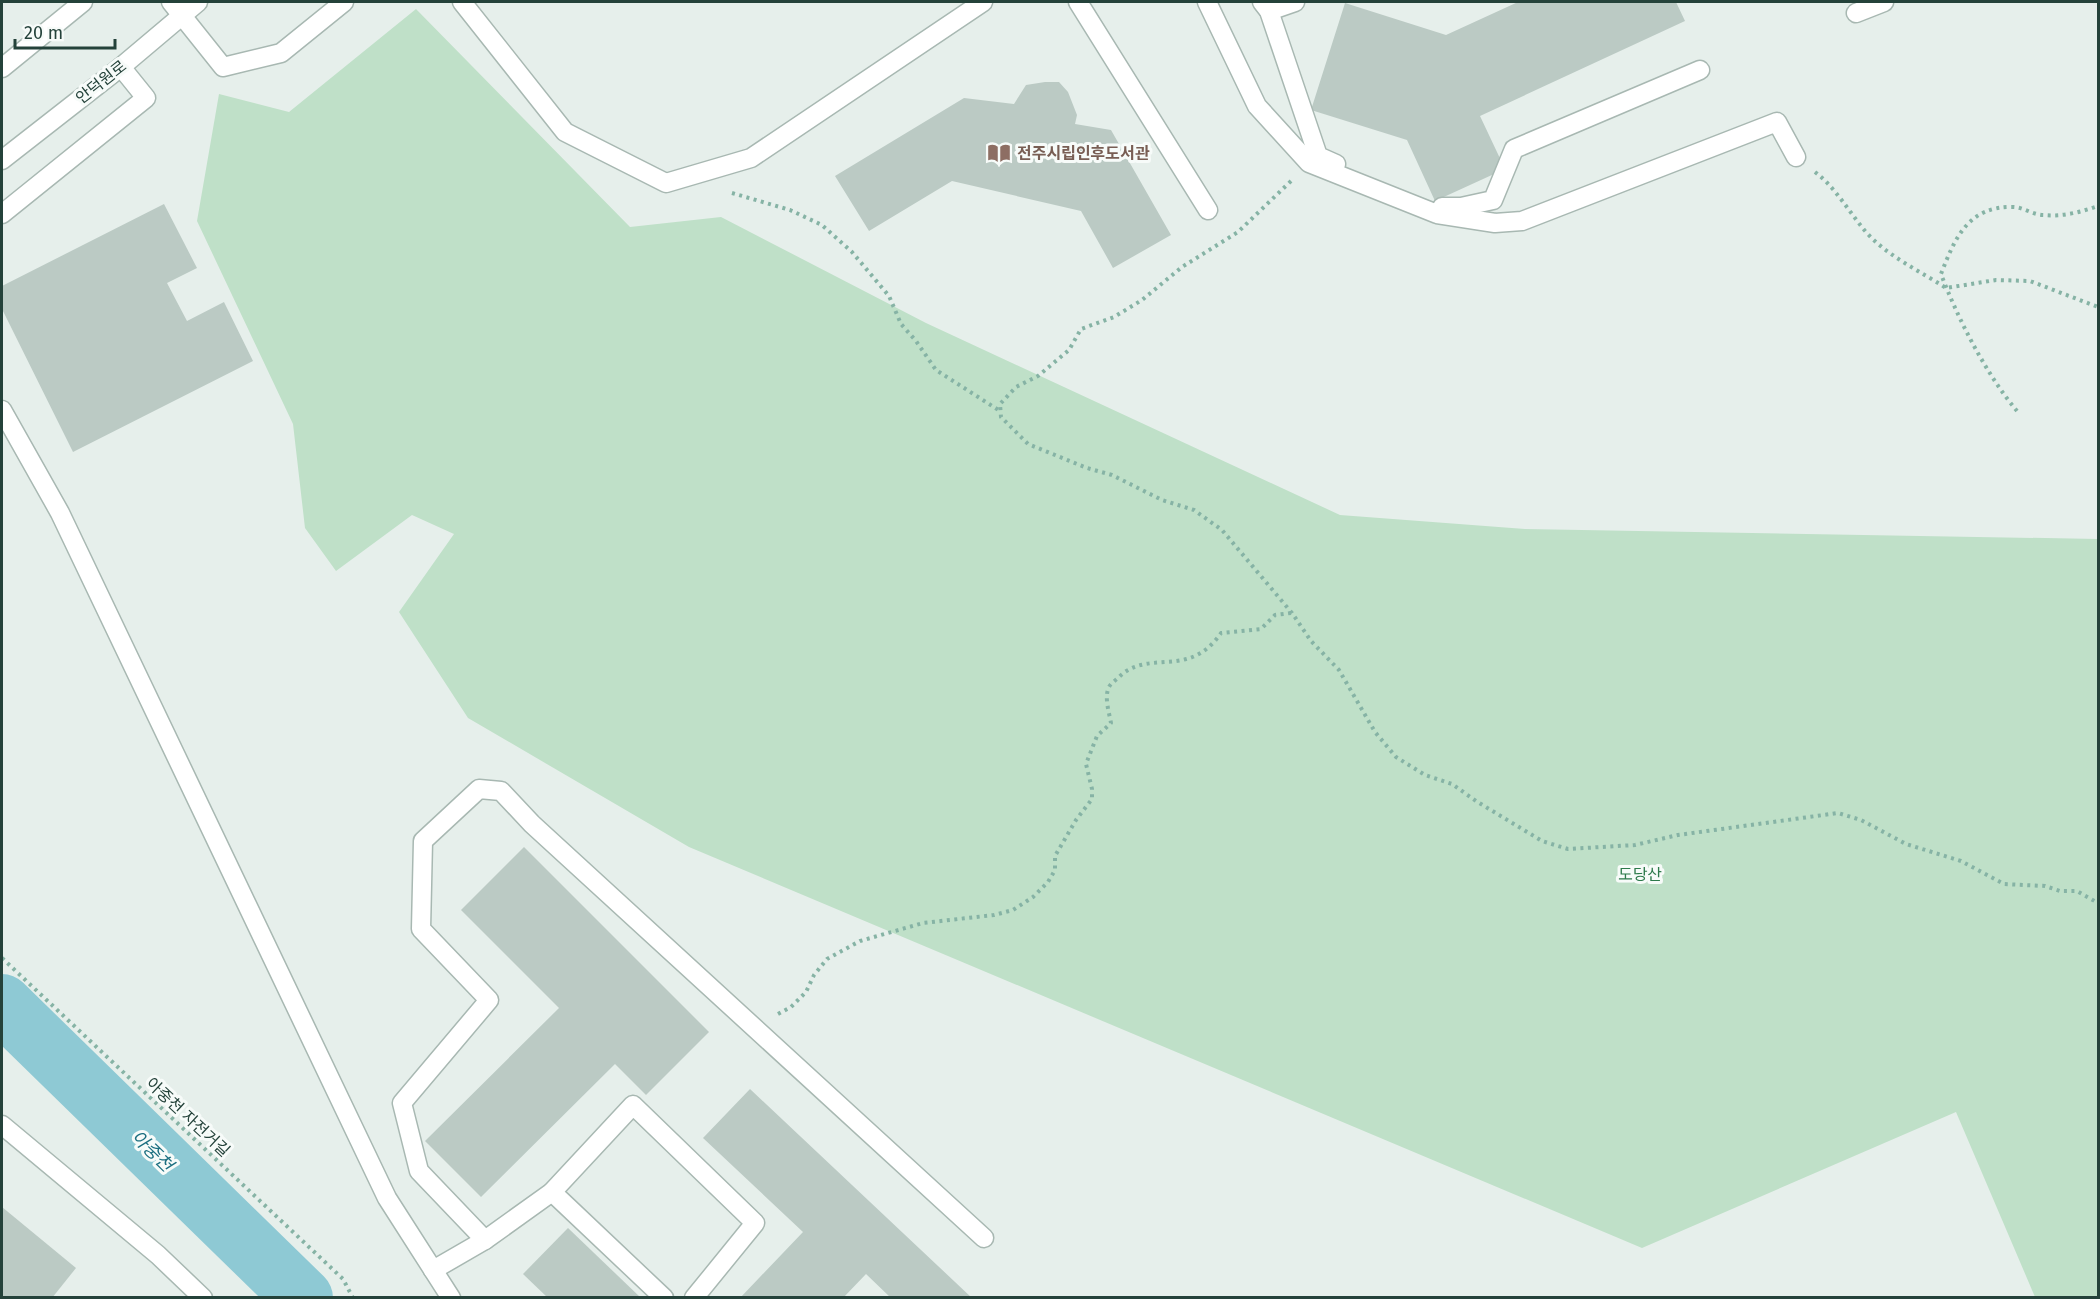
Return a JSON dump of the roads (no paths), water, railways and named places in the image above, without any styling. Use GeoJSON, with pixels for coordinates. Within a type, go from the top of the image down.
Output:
{"type":"FeatureCollection","features":[{"type":"Feature","properties":{"kind":"street"},"geometry":{"type":"LineString","coordinates":[[2,68],[83,2]]}},
{"type":"Feature","properties":{"kind":"street","name":"안덕원로"},"geometry":{"type":"LineString","coordinates":[[2,160],[120,68],[177,8],[198,2]]}},
{"type":"Feature","properties":{"kind":"street"},"geometry":{"type":"LineString","coordinates":[[177,8],[224,67],[281,53],[344,2]]}},
{"type":"Feature","properties":{"kind":"street"},"geometry":{"type":"LineString","coordinates":[[462,2],[565,132],[666,183],[751,158],[983,2]]}},
{"type":"Feature","properties":{"kind":"street"},"geometry":{"type":"LineString","coordinates":[[1078,2],[1208,210]]}},
{"type":"Feature","properties":{"kind":"street"},"geometry":{"type":"LineString","coordinates":[[1207,2],[1257,106],[1309,163],[1437,214],[1495,223],[1522,221],[1777,122],[1796,157]]}},
{"type":"Feature","properties":{"kind":"street"},"geometry":{"type":"LineString","coordinates":[[1295,2],[1265,6],[1318,156],[1434,207],[1461,207],[1492,200],[1514,149],[1700,70]]}},
{"type":"Feature","properties":{"kind":"street"},"geometry":{"type":"LineString","coordinates":[[1856,14],[1884,2]]}},
{"type":"Feature","properties":{"kind":"street"},"geometry":{"type":"LineString","coordinates":[[2,214],[146,98],[120,68]]}},
{"type":"Feature","properties":{"kind":"street"},"geometry":{"type":"LineString","coordinates":[[2,410],[65,524],[387,1198],[451,1298]]}},
{"type":"Feature","properties":{"kind":"street"},"geometry":{"type":"LineString","coordinates":[[485,1239],[419,1172],[402,1103],[489,1000],[421,929],[423,841],[479,789],[501,790],[532,824],[984,1238]]}},
{"type":"Feature","properties":{"kind":"street"},"geometry":{"type":"LineString","coordinates":[[433,1270],[485,1239],[552,1192],[633,1105],[755,1223],[694,1298]]}},
{"type":"Feature","properties":{"kind":"street"},"geometry":{"type":"LineString","coordinates":[[2,1125],[158,1255],[203,1298]]}},
{"type":"Feature","properties":{"kind":"street"},"geometry":{"type":"LineString","coordinates":[[552,1192],[664,1298]]}},
{"type":"Feature","properties":{"kind":"waterway","name":"아중천"},"geometry":{"type":"LineString","coordinates":[[2,1004],[303,1298]]}},
{"type":"Feature","properties":{"kind":"place","name":"전주시립인후도서관"},"geometry":{"type":"Point","coordinates":[999,153]}},
{"type":"Feature","properties":{"kind":"park label","name":"도당산"},"geometry":{"type":"Point","coordinates":[1640,874]}}]}
